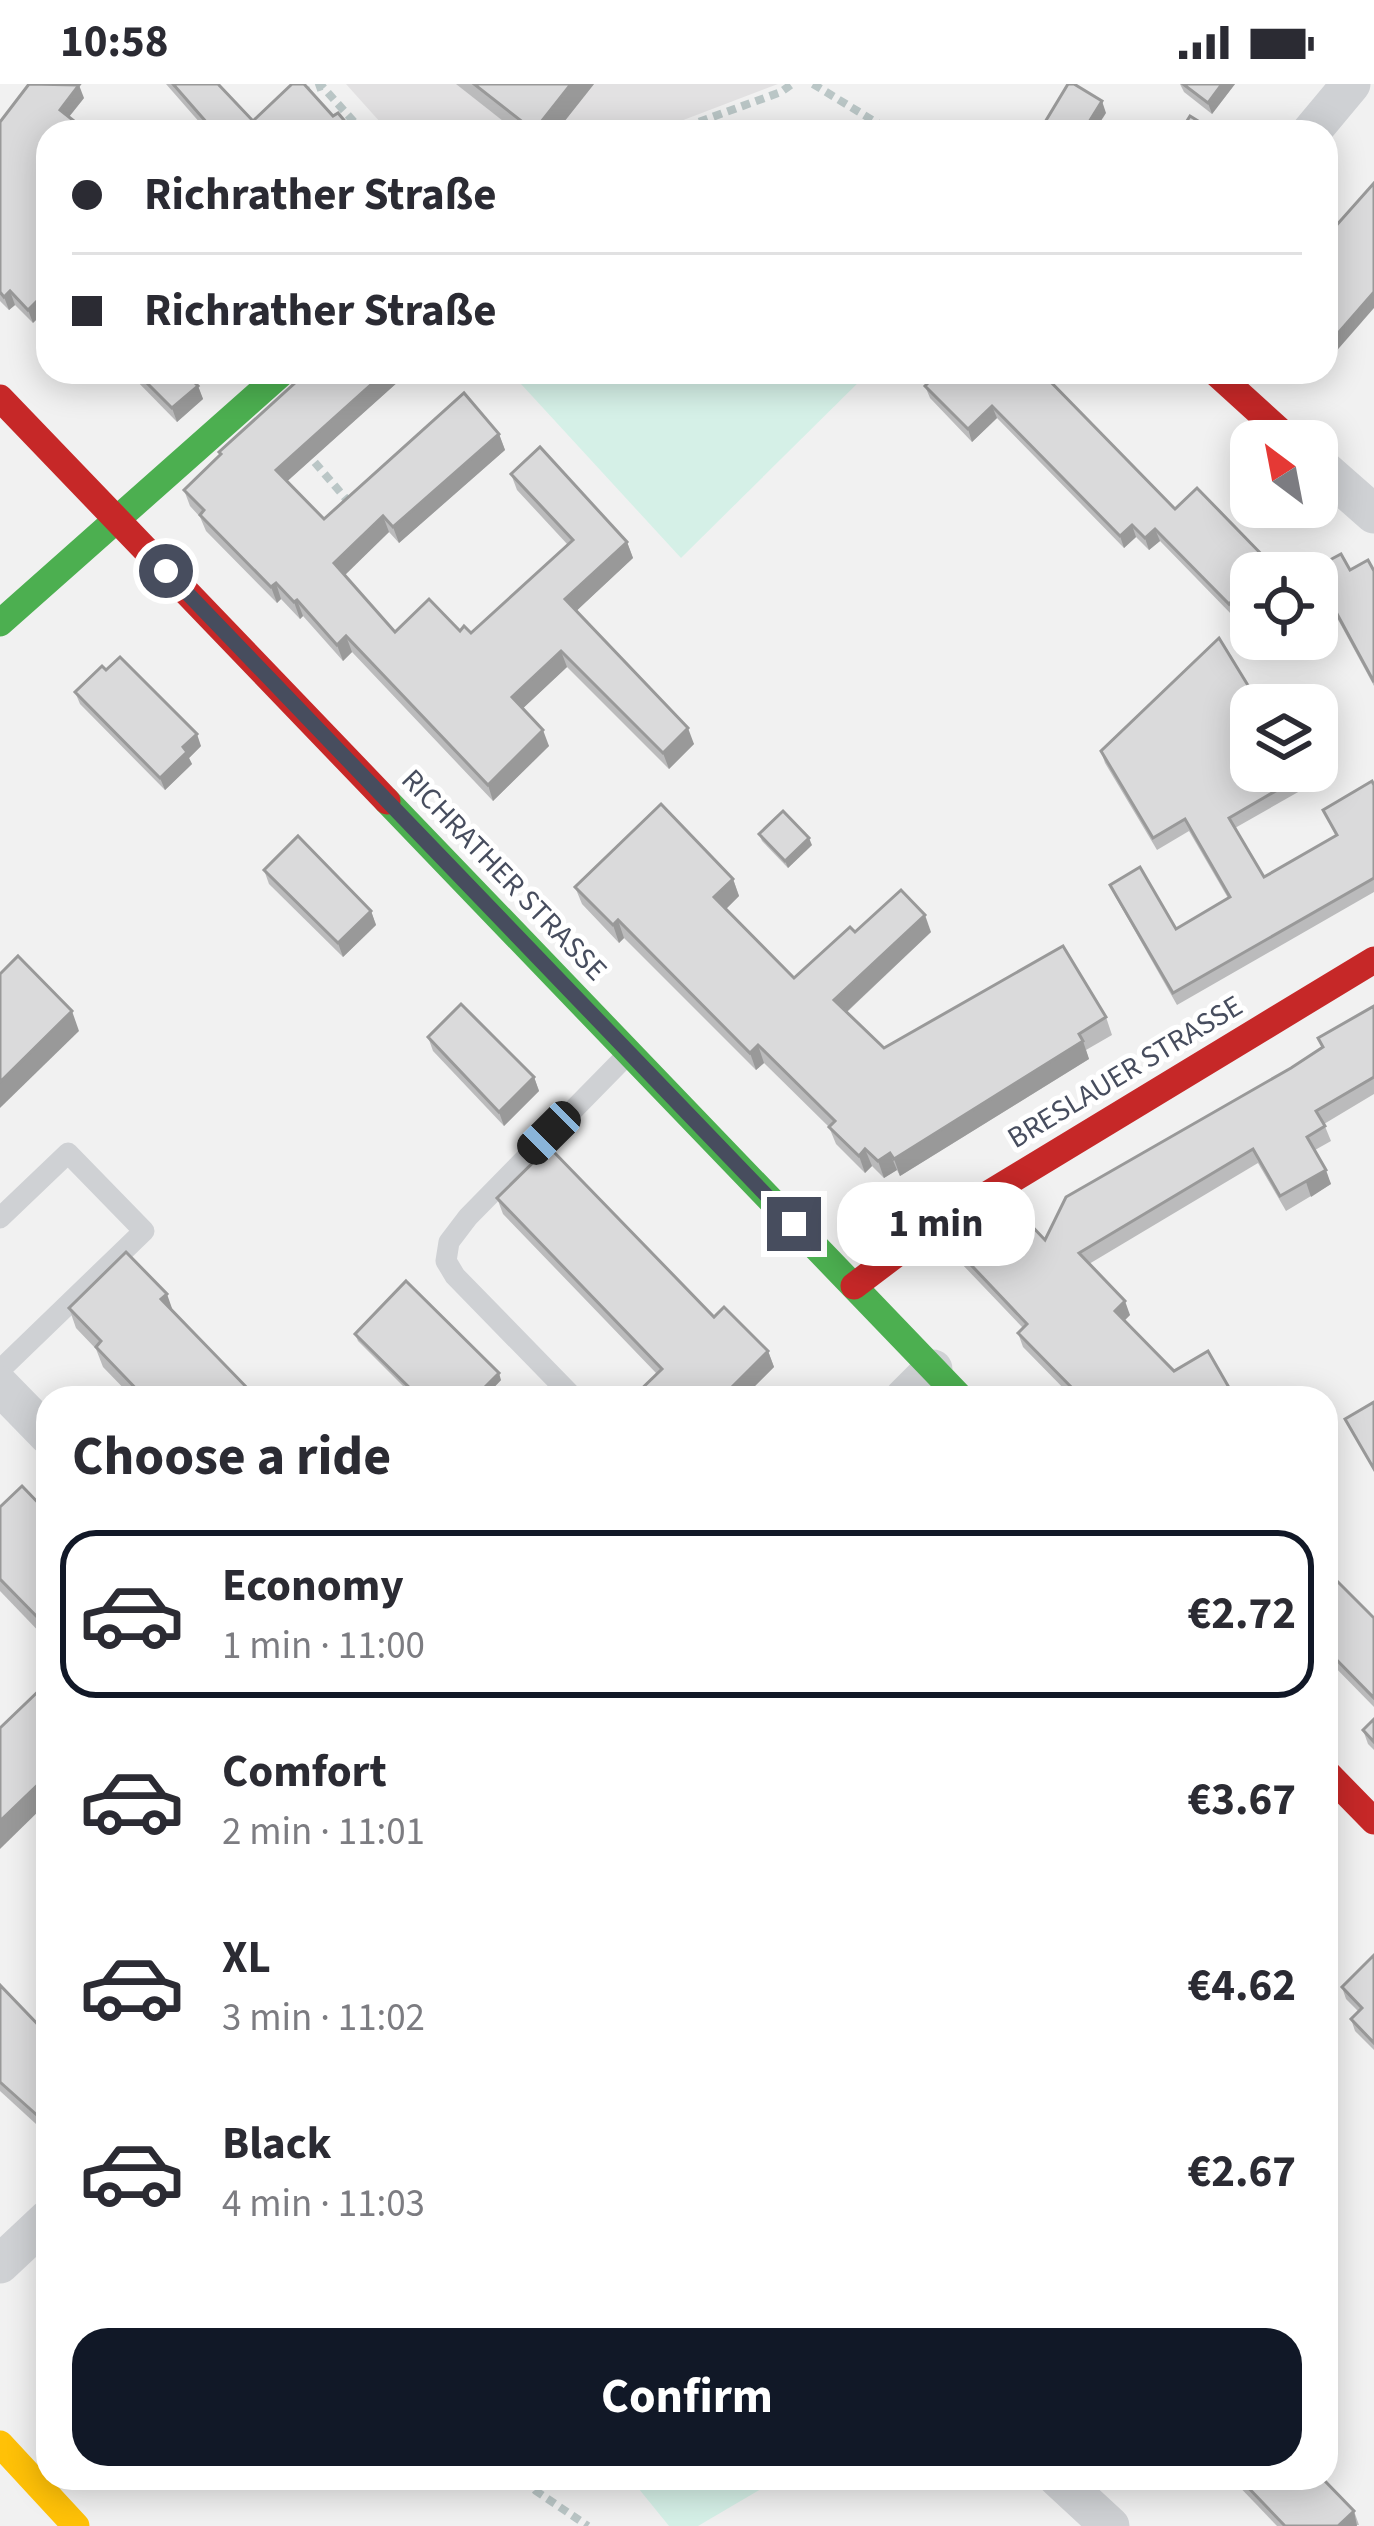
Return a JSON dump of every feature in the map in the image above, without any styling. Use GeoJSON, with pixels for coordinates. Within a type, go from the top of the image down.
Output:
{"type":"FeatureCollection","features":[{"type":"Feature","properties":{"kind":"street"},"geometry":{"type":"LineString","coordinates":[[1321,120],[1351,84]]}},
{"type":"Feature","properties":{"kind":"street"},"geometry":{"type":"LineString","coordinates":[[0,623],[270,384]]}},
{"type":"Feature","properties":{"kind":"street"},"geometry":{"type":"LineString","coordinates":[[1228,384],[1269,420]]}},
{"type":"Feature","properties":{"kind":"street","name":"RICHRATHER STRASSE"},"geometry":{"type":"LineString","coordinates":[[0,398],[949,1386]]}},
{"type":"Feature","properties":{"kind":"street"},"geometry":{"type":"LineString","coordinates":[[1338,482],[1374,514]]}},
{"type":"Feature","properties":{"kind":"street","name":"BRESLAUER STRASSE"},"geometry":{"type":"LineString","coordinates":[[854,1286],[924,1233],[1374,960]]}},
{"type":"Feature","properties":{"kind":"street"},"geometry":{"type":"LineString","coordinates":[[916,1386],[933,1370]]}},
{"type":"Feature","properties":{"kind":"street"},"geometry":{"type":"LineString","coordinates":[[0,1386],[36,1423]]}},
{"type":"Feature","properties":{"kind":"street"},"geometry":{"type":"LineString","coordinates":[[1338,1784],[1374,1821]]}},
{"type":"Feature","properties":{"kind":"street"},"geometry":{"type":"LineString","coordinates":[[0,2264],[36,2230]]}},
{"type":"Feature","properties":{"kind":"street"},"geometry":{"type":"LineString","coordinates":[[0,2444],[36,2483]]}},
{"type":"Feature","properties":{"kind":"street"},"geometry":{"type":"LineString","coordinates":[[43,2490],[76,2526]]}},
{"type":"Feature","properties":{"kind":"street"},"geometry":{"type":"LineString","coordinates":[[1071,2490],[1110,2526]]}},
{"type":"Feature","properties":{"kind":"lane"},"geometry":{"type":"LineString","coordinates":[[562,1386],[455,1276],[446,1261],[449,1242],[629,1053]]}},
{"type":"Feature","properties":{"kind":"lane"},"geometry":{"type":"LineString","coordinates":[[0,1218],[68,1154],[144,1232],[0,1370]]}},
{"type":"Feature","properties":{"kind":"path"},"geometry":{"type":"LineString","coordinates":[[704,120],[792,84]]}},
{"type":"Feature","properties":{"kind":"path"},"geometry":{"type":"LineString","coordinates":[[813,84],[872,120]]}},
{"type":"Feature","properties":{"kind":"path"},"geometry":{"type":"LineString","coordinates":[[289,97],[322,86],[352,120]]}},
{"type":"Feature","properties":{"kind":"path"},"geometry":{"type":"LineString","coordinates":[[302,447],[346,500],[363,486]]}},
{"type":"Feature","properties":{"kind":"path"},"geometry":{"type":"LineString","coordinates":[[535,2490],[588,2526]]}},
{"type":"Feature","properties":{"kind":"shaded area"},"geometry":{"type":"Polygon","coordinates":[[[346,84],[778,84],[684,120],[378,120],[346,84]]]}},
{"type":"Feature","properties":{"kind":"green space"},"geometry":{"type":"Polygon","coordinates":[[[521,384],[857,384],[681,558],[521,384]]]}},
{"type":"Feature","properties":{"kind":"green space"},"geometry":{"type":"Polygon","coordinates":[[[640,2490],[760,2490],[698,2526],[669,2526],[640,2490]]]}},
{"type":"Feature","properties":{"kind":"building"},"geometry":{"type":"Polygon","coordinates":[[[29,84],[79,85],[60,110],[73,120],[36,120],[36,302],[28,310],[10,291],[4,297],[0,292],[0,122],[29,84]]]}},
{"type":"Feature","properties":{"kind":"building"},"geometry":{"type":"Polygon","coordinates":[[[173,84],[218,84],[252,120],[204,120],[173,84]]]}},
{"type":"Feature","properties":{"kind":"building"},"geometry":{"type":"Polygon","coordinates":[[[292,84],[304,84],[333,116],[338,113],[344,120],[254,120],[292,84]]]}},
{"type":"Feature","properties":{"kind":"building"},"geometry":{"type":"Polygon","coordinates":[[[474,84],[571,84],[543,120],[520,120],[474,84]]]}},
{"type":"Feature","properties":{"kind":"building"},"geometry":{"type":"Polygon","coordinates":[[[1068,84],[1102,101],[1090,120],[1046,120],[1068,84]]]}},
{"type":"Feature","properties":{"kind":"building"},"geometry":{"type":"Polygon","coordinates":[[[1183,84],[1222,84],[1208,103],[1183,84]]]}},
{"type":"Feature","properties":{"kind":"building"},"geometry":{"type":"Polygon","coordinates":[[[1374,183],[1374,292],[1338,333],[1338,224],[1374,183]]]}},
{"type":"Feature","properties":{"kind":"building"},"geometry":{"type":"Polygon","coordinates":[[[148,384],[198,386],[172,408],[148,384]]]}},
{"type":"Feature","properties":{"kind":"building"},"geometry":{"type":"Polygon","coordinates":[[[294,384],[372,384],[276,470],[324,519],[464,393],[499,434],[393,527],[383,516],[334,563],[395,632],[429,599],[460,631],[464,626],[471,633],[573,540],[511,474],[540,447],[627,542],[565,599],[688,728],[663,753],[561,651],[512,697],[543,730],[488,785],[346,636],[337,645],[297,600],[276,583],[271,587],[200,515],[204,510],[184,490],[294,384]]]}},
{"type":"Feature","properties":{"kind":"building"},"geometry":{"type":"Polygon","coordinates":[[[927,384],[1053,384],[1175,509],[1197,488],[1230,522],[1230,528],[1236,528],[1259,552],[1230,552],[1229,604],[1155,529],[1145,538],[1132,525],[1120,536],[992,406],[968,429],[927,384]]]}},
{"type":"Feature","properties":{"kind":"building"},"geometry":{"type":"Polygon","coordinates":[[[1338,556],[1350,570],[1368,560],[1374,571],[1374,682],[1338,616],[1338,556]]]}},
{"type":"Feature","properties":{"kind":"building"},"geometry":{"type":"Polygon","coordinates":[[[1219,638],[1247,684],[1230,684],[1230,792],[1274,792],[1229,818],[1264,877],[1337,835],[1323,810],[1372,781],[1374,878],[1173,993],[1110,885],[1140,867],[1176,929],[1230,897],[1185,819],[1153,838],[1101,751],[1219,638]]]}},
{"type":"Feature","properties":{"kind":"building"},"geometry":{"type":"Polygon","coordinates":[[[120,657],[197,734],[183,747],[187,752],[160,778],[75,692],[102,666],[106,670],[120,657]]]}},
{"type":"Feature","properties":{"kind":"building"},"geometry":{"type":"Polygon","coordinates":[[[661,804],[733,879],[714,897],[794,978],[850,927],[855,932],[901,890],[925,915],[834,1000],[884,1048],[1063,946],[1106,1017],[1079,1034],[1083,1041],[894,1159],[890,1153],[878,1161],[865,1149],[859,1156],[829,1127],[835,1121],[758,1045],[750,1053],[618,920],[613,925],[575,887],[661,804]]]}},
{"type":"Feature","properties":{"kind":"building"},"geometry":{"type":"Polygon","coordinates":[[[783,811],[809,838],[785,861],[759,834],[783,811]]]}},
{"type":"Feature","properties":{"kind":"building"},"geometry":{"type":"Polygon","coordinates":[[[298,836],[371,911],[338,943],[264,870],[298,836]]]}},
{"type":"Feature","properties":{"kind":"building"},"geometry":{"type":"Polygon","coordinates":[[[18,956],[72,1011],[0,1082],[0,974],[18,956]]]}},
{"type":"Feature","properties":{"kind":"building"},"geometry":{"type":"Polygon","coordinates":[[[461,1004],[534,1077],[499,1112],[428,1037],[461,1004]]]}},
{"type":"Feature","properties":{"kind":"building"},"geometry":{"type":"Polygon","coordinates":[[[1374,1006],[1374,1077],[1316,1111],[1325,1126],[1307,1137],[1326,1170],[1280,1196],[1253,1149],[1079,1253],[1125,1301],[1115,1311],[1174,1371],[1208,1351],[1228,1386],[1070,1386],[1018,1333],[1027,1324],[955,1248],[1009,1202],[1045,1240],[1066,1197],[1291,1068],[1323,1047],[1318,1038],[1374,1006]]]}},
{"type":"Feature","properties":{"kind":"building"},"geometry":{"type":"Polygon","coordinates":[[[549,1147],[714,1317],[724,1307],[768,1351],[733,1386],[644,1386],[662,1369],[497,1198],[549,1147]]]}},
{"type":"Feature","properties":{"kind":"building"},"geometry":{"type":"Polygon","coordinates":[[[126,1252],[167,1294],[161,1299],[245,1386],[133,1386],[96,1347],[101,1341],[69,1308],[126,1252]]]}},
{"type":"Feature","properties":{"kind":"building"},"geometry":{"type":"Polygon","coordinates":[[[406,1281],[499,1373],[486,1386],[408,1386],[355,1334],[406,1281]]]}},
{"type":"Feature","properties":{"kind":"building"},"geometry":{"type":"Polygon","coordinates":[[[1374,1402],[1374,1469],[1345,1419],[1374,1402]]]}},
{"type":"Feature","properties":{"kind":"building"},"geometry":{"type":"Polygon","coordinates":[[[22,1486],[36,1501],[36,1616],[0,1579],[0,1507],[22,1486]]]}},
{"type":"Feature","properties":{"kind":"building"},"geometry":{"type":"Polygon","coordinates":[[[1338,1582],[1374,1618],[1374,1698],[1338,1661],[1338,1582]]]}},
{"type":"Feature","properties":{"kind":"building"},"geometry":{"type":"Polygon","coordinates":[[[36,1694],[36,1786],[0,1821],[0,1728],[36,1694]]]}},
{"type":"Feature","properties":{"kind":"building"},"geometry":{"type":"Polygon","coordinates":[[[1374,1719],[1374,1742],[1363,1730],[1374,1719]]]}},
{"type":"Feature","properties":{"kind":"building"},"geometry":{"type":"Polygon","coordinates":[[[1374,1955],[1374,2043],[1351,2019],[1362,2008],[1342,1987],[1374,1955]]]}},
{"type":"Feature","properties":{"kind":"building"},"geometry":{"type":"Polygon","coordinates":[[[0,1985],[36,2022],[36,2114],[0,2082],[0,1985]]]}},
{"type":"Feature","properties":{"kind":"building"},"geometry":{"type":"Polygon","coordinates":[[[1250,2490],[1334,2490],[1354,2511],[1338,2526],[1285,2526],[1250,2490]]]}},
{"type":"Feature","properties":{"kind":"traffic: fast"},"geometry":{"type":"LineString","coordinates":[[0,623],[269,384]]}},
{"type":"Feature","properties":{"kind":"traffic: fast"},"geometry":{"type":"LineString","coordinates":[[387,801],[949,1386]]}},
{"type":"Feature","properties":{"kind":"traffic: slow"},"geometry":{"type":"LineString","coordinates":[[0,2444],[36,2483]]}},
{"type":"Feature","properties":{"kind":"traffic: slow"},"geometry":{"type":"LineString","coordinates":[[43,2490],[76,2526]]}},
{"type":"Feature","properties":{"kind":"traffic: jam"},"geometry":{"type":"LineString","coordinates":[[1228,384],[1268,420]]}},
{"type":"Feature","properties":{"kind":"traffic: jam"},"geometry":{"type":"LineString","coordinates":[[0,398],[387,801]]}},
{"type":"Feature","properties":{"kind":"traffic: jam"},"geometry":{"type":"LineString","coordinates":[[854,1286],[924,1233],[1374,960]]}},
{"type":"Feature","properties":{"kind":"traffic: jam"},"geometry":{"type":"LineString","coordinates":[[1338,1784],[1374,1821]]}},
{"type":"Feature","properties":{"kind":"route"},"geometry":{"type":"LineString","coordinates":[[166,571],[794,1224]]}}]}
